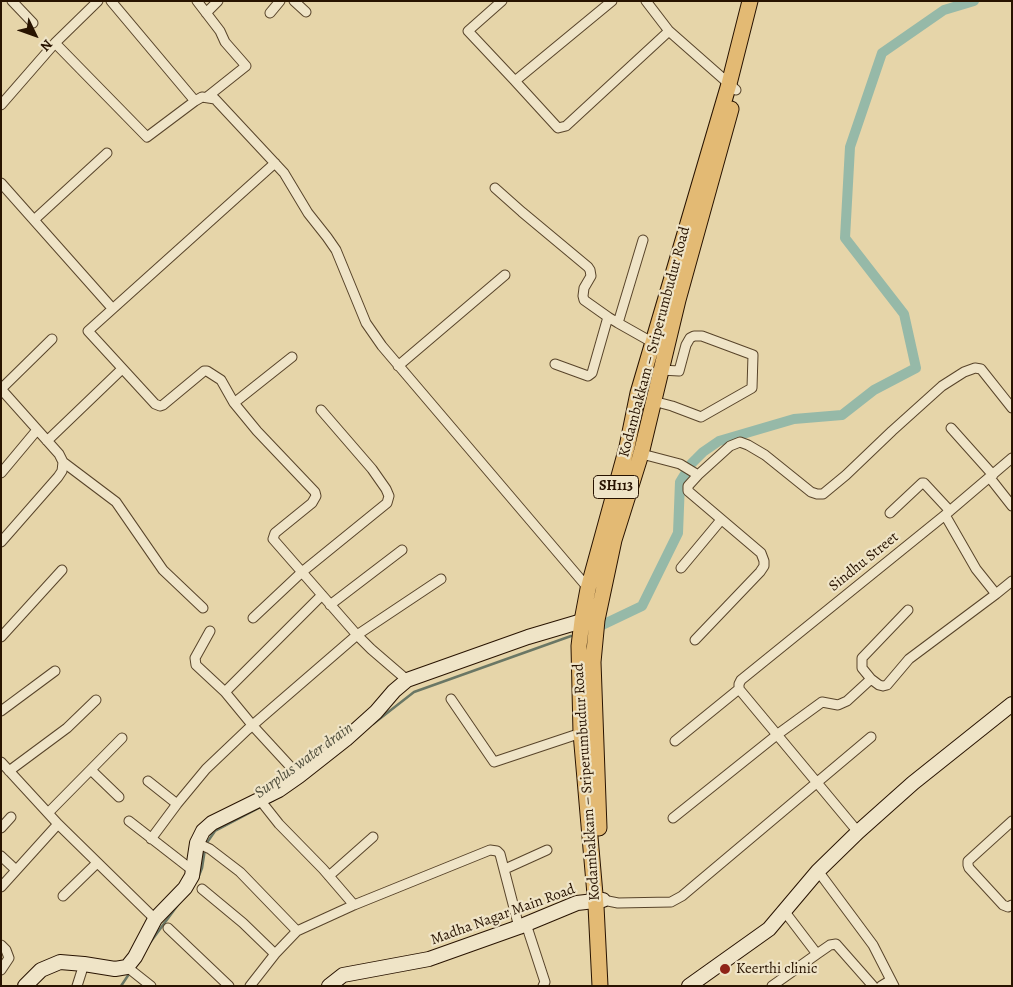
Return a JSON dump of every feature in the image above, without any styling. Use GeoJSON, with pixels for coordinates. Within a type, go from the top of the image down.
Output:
{"type":"FeatureCollection","features":[{"type":"Feature","properties":{"kind":"main road","name":"Kodambakkam – Sriperumbudur Road"},"geometry":{"type":"LineString","coordinates":[[732,87],[750,1]]}},
{"type":"Feature","properties":{"kind":"main road","name":"Kodambakkam – Sriperumbudur Road"},"geometry":{"type":"LineString","coordinates":[[600,986],[593,662],[588,588],[627,447],[638,393],[660,348],[732,87],[760,1]]}},
{"type":"Feature","properties":{"kind":"main road","name":"Kodambakkam – Sriperumbudur Road"},"geometry":{"type":"LineString","coordinates":[[609,986],[582,732],[579,646],[589,621],[641,454],[661,370],[660,348]]}},
{"type":"Feature","properties":{"kind":"street"},"geometry":{"type":"LineString","coordinates":[[12,1],[33,23]]}},
{"type":"Feature","properties":{"kind":"street"},"geometry":{"type":"LineString","coordinates":[[1,105],[55,43],[98,1]]}},
{"type":"Feature","properties":{"kind":"street"},"geometry":{"type":"LineString","coordinates":[[111,1],[195,101]]}},
{"type":"Feature","properties":{"kind":"street"},"geometry":{"type":"LineString","coordinates":[[197,1],[220,31],[225,42],[246,66],[207,98]]}},
{"type":"Feature","properties":{"kind":"street"},"geometry":{"type":"LineString","coordinates":[[206,13],[218,1]]}},
{"type":"Feature","properties":{"kind":"street"},"geometry":{"type":"LineString","coordinates":[[270,13],[280,1]]}},
{"type":"Feature","properties":{"kind":"street"},"geometry":{"type":"LineString","coordinates":[[294,1],[306,12]]}},
{"type":"Feature","properties":{"kind":"street"},"geometry":{"type":"LineString","coordinates":[[502,1],[468,31],[555,126],[562,128],[669,32]]}},
{"type":"Feature","properties":{"kind":"street"},"geometry":{"type":"LineString","coordinates":[[515,81],[612,1]]}},
{"type":"Feature","properties":{"kind":"street"},"geometry":{"type":"LineString","coordinates":[[646,1],[669,32],[732,87]]}},
{"type":"Feature","properties":{"kind":"street"},"geometry":{"type":"LineString","coordinates":[[55,43],[148,137],[202,97],[215,99],[284,173],[308,213],[336,250],[366,323],[398,366],[588,588]]}},
{"type":"Feature","properties":{"kind":"street"},"geometry":{"type":"LineString","coordinates":[[34,220],[107,153]]}},
{"type":"Feature","properties":{"kind":"street"},"geometry":{"type":"LineString","coordinates":[[275,164],[88,331],[152,402],[160,406],[204,371],[221,380],[234,403],[315,492],[316,496],[312,503],[272,536],[274,542],[357,635],[407,680]]}},
{"type":"Feature","properties":{"kind":"street"},"geometry":{"type":"LineString","coordinates":[[1,184],[112,308]]}},
{"type":"Feature","properties":{"kind":"street"},"geometry":{"type":"LineString","coordinates":[[495,188],[588,267],[591,276],[584,288],[584,300],[608,317],[660,348]]}},
{"type":"Feature","properties":{"kind":"street"},"geometry":{"type":"LineString","coordinates":[[618,323],[643,240]]}},
{"type":"Feature","properties":{"kind":"street"},"geometry":{"type":"LineString","coordinates":[[398,366],[505,276]]}},
{"type":"Feature","properties":{"kind":"street"},"geometry":{"type":"LineString","coordinates":[[555,364],[588,376],[591,374],[608,317]]}},
{"type":"Feature","properties":{"kind":"street"},"geometry":{"type":"LineString","coordinates":[[653,401],[701,417],[752,388],[753,355],[702,336],[694,336],[690,338],[686,345],[679,371],[661,370]]}},
{"type":"Feature","properties":{"kind":"street"},"geometry":{"type":"LineString","coordinates":[[52,339],[1,389],[59,454],[63,462],[116,502],[163,570],[203,608]]}},
{"type":"Feature","properties":{"kind":"street"},"geometry":{"type":"LineString","coordinates":[[234,403],[292,357]]}},
{"type":"Feature","properties":{"kind":"street"},"geometry":{"type":"LineString","coordinates":[[695,640],[764,566],[761,552],[688,491],[688,486],[695,473],[730,446],[740,442],[748,445],[765,455],[811,492],[823,494],[942,386],[974,368],[981,370],[1012,408]]}},
{"type":"Feature","properties":{"kind":"street"},"geometry":{"type":"LineString","coordinates":[[47,441],[122,369]]}},
{"type":"Feature","properties":{"kind":"street"},"geometry":{"type":"LineString","coordinates":[[252,618],[302,572],[387,503],[389,496],[386,489],[372,469],[321,410]]}},
{"type":"Feature","properties":{"kind":"street"},"geometry":{"type":"LineString","coordinates":[[951,428],[992,476],[1012,506]]}},
{"type":"Feature","properties":{"kind":"street"},"geometry":{"type":"LineString","coordinates":[[1,473],[38,430]]}},
{"type":"Feature","properties":{"kind":"street"},"geometry":{"type":"LineString","coordinates":[[627,447],[641,454],[680,464],[695,473]]}},
{"type":"Feature","properties":{"kind":"street","name":"Sindhu Street"},"geometry":{"type":"LineString","coordinates":[[675,741],[739,689],[738,684],[742,680],[948,513],[1012,458]]}},
{"type":"Feature","properties":{"kind":"street"},"geometry":{"type":"LineString","coordinates":[[1,542],[58,477],[62,471],[63,462]]}},
{"type":"Feature","properties":{"kind":"street"},"geometry":{"type":"LineString","coordinates":[[890,513],[924,482],[948,513],[976,569],[996,594]]}},
{"type":"Feature","properties":{"kind":"street"},"geometry":{"type":"LineString","coordinates":[[681,568],[721,520]]}},
{"type":"Feature","properties":{"kind":"street"},"geometry":{"type":"LineString","coordinates":[[330,604],[402,550]]}},
{"type":"Feature","properties":{"kind":"street"},"geometry":{"type":"LineString","coordinates":[[1,637],[62,570]]}},
{"type":"Feature","properties":{"kind":"street"},"geometry":{"type":"LineString","coordinates":[[151,838],[176,804],[206,770],[252,726],[357,635],[441,580]]}},
{"type":"Feature","properties":{"kind":"street"},"geometry":{"type":"LineString","coordinates":[[908,610],[862,658],[862,668],[879,685],[887,684],[909,659],[1012,581]]}},
{"type":"Feature","properties":{"kind":"street"},"geometry":{"type":"LineString","coordinates":[[225,692],[322,595]]}},
{"type":"Feature","properties":{"kind":"street"},"geometry":{"type":"LineString","coordinates":[[130,969],[155,919],[185,888],[192,876],[192,870],[203,846],[203,831],[212,823],[263,804],[370,718],[407,680],[528,638],[589,621]]}},
{"type":"Feature","properties":{"kind":"street"},"geometry":{"type":"LineString","coordinates":[[210,631],[195,661],[200,669],[225,692],[252,726],[299,776]]}},
{"type":"Feature","properties":{"kind":"street"},"geometry":{"type":"LineString","coordinates":[[1,711],[55,671]]}},
{"type":"Feature","properties":{"kind":"street"},"geometry":{"type":"LineString","coordinates":[[672,818],[778,734],[822,702],[838,705],[847,701],[871,678]]}},
{"type":"Feature","properties":{"kind":"street"},"geometry":{"type":"LineString","coordinates":[[739,689],[858,832]]}},
{"type":"Feature","properties":{"kind":"street"},"geometry":{"type":"LineString","coordinates":[[451,698],[494,762],[582,732]]}},
{"type":"Feature","properties":{"kind":"street"},"geometry":{"type":"LineString","coordinates":[[9,771],[67,728],[96,700]]}},
{"type":"Feature","properties":{"kind":"street"},"geometry":{"type":"LineString","coordinates":[[689,986],[769,929],[818,871],[858,832],[913,783],[1012,704]]}},
{"type":"Feature","properties":{"kind":"street"},"geometry":{"type":"LineString","coordinates":[[599,900],[618,903],[671,902],[682,896],[694,888],[871,737]]}},
{"type":"Feature","properties":{"kind":"street"},"geometry":{"type":"LineString","coordinates":[[48,813],[122,738]]}},
{"type":"Feature","properties":{"kind":"street"},"geometry":{"type":"LineString","coordinates":[[1,762],[58,824],[155,919]]}},
{"type":"Feature","properties":{"kind":"street"},"geometry":{"type":"LineString","coordinates":[[91,770],[119,797]]}},
{"type":"Feature","properties":{"kind":"street"},"geometry":{"type":"LineString","coordinates":[[148,781],[176,804]]}},
{"type":"Feature","properties":{"kind":"street"},"geometry":{"type":"LineString","coordinates":[[263,804],[279,824],[354,905]]}},
{"type":"Feature","properties":{"kind":"street"},"geometry":{"type":"LineString","coordinates":[[1,828],[12,817]]}},
{"type":"Feature","properties":{"kind":"street"},"geometry":{"type":"LineString","coordinates":[[129,821],[192,870]]}},
{"type":"Feature","properties":{"kind":"street"},"geometry":{"type":"LineString","coordinates":[[1012,821],[968,861],[968,865],[1003,905],[1008,907],[1012,905]]}},
{"type":"Feature","properties":{"kind":"street"},"geometry":{"type":"LineString","coordinates":[[1,886],[58,824]]}},
{"type":"Feature","properties":{"kind":"street"},"geometry":{"type":"LineString","coordinates":[[329,876],[373,837]]}},
{"type":"Feature","properties":{"kind":"street"},"geometry":{"type":"LineString","coordinates":[[203,846],[240,872],[297,930]]}},
{"type":"Feature","properties":{"kind":"street"},"geometry":{"type":"LineString","coordinates":[[250,986],[297,930],[490,850],[497,851],[500,854],[522,925],[544,976],[543,986]]}},
{"type":"Feature","properties":{"kind":"street"},"geometry":{"type":"LineString","coordinates":[[504,869],[547,850]]}},
{"type":"Feature","properties":{"kind":"street"},"geometry":{"type":"LineString","coordinates":[[1,856],[16,870]]}},
{"type":"Feature","properties":{"kind":"street"},"geometry":{"type":"LineString","coordinates":[[63,896],[97,863]]}},
{"type":"Feature","properties":{"kind":"street"},"geometry":{"type":"LineString","coordinates":[[818,871],[873,946],[893,983],[880,986]]}},
{"type":"Feature","properties":{"kind":"street"},"geometry":{"type":"LineString","coordinates":[[202,889],[243,923],[275,954]]}},
{"type":"Feature","properties":{"kind":"street","name":"Madha Nagar Main Road"},"geometry":{"type":"LineString","coordinates":[[328,986],[343,975],[429,959],[577,903],[599,900]]}},
{"type":"Feature","properties":{"kind":"street"},"geometry":{"type":"LineString","coordinates":[[785,912],[817,954]]}},
{"type":"Feature","properties":{"kind":"street"},"geometry":{"type":"LineString","coordinates":[[168,928],[230,986]]}},
{"type":"Feature","properties":{"kind":"street"},"geometry":{"type":"LineString","coordinates":[[772,986],[830,945],[836,944],[873,986]]}},
{"type":"Feature","properties":{"kind":"street"},"geometry":{"type":"LineString","coordinates":[[1,945],[6,950],[9,958],[1,970]]}},
{"type":"Feature","properties":{"kind":"street"},"geometry":{"type":"LineString","coordinates":[[26,986],[41,970],[60,962],[130,969],[151,986]]}},
{"type":"Feature","properties":{"kind":"street"},"geometry":{"type":"LineString","coordinates":[[77,986],[84,964]]}},
{"type":"Feature","properties":{"kind":"waterway"},"geometry":{"type":"LineString","coordinates":[[598,627],[642,606],[678,533],[680,482],[691,464],[703,452],[719,441],[794,419],[842,415],[874,390],[916,368],[904,314],[845,238],[850,147],[882,53],[944,10],[974,1]]}},
{"type":"Feature","properties":{"kind":"waterway","name":"Surplus water drain"},"geometry":{"type":"LineString","coordinates":[[373,724],[414,692],[571,636]]}},
{"type":"Feature","properties":{"kind":"waterway","name":"Surplus water drain"},"geometry":{"type":"LineString","coordinates":[[206,844],[215,831],[274,800]]}},
{"type":"Feature","properties":{"kind":"waterway","name":"Surplus water drain"},"geometry":{"type":"LineString","coordinates":[[198,878],[202,868],[205,849]]}},
{"type":"Feature","properties":{"kind":"waterway","name":"Surplus water drain"},"geometry":{"type":"LineString","coordinates":[[149,944],[180,902]]}},
{"type":"Feature","properties":{"kind":"waterway","name":"Surplus water drain"},"geometry":{"type":"LineString","coordinates":[[121,986],[131,971]]}},
{"type":"Feature","properties":{"kind":"place","name":"Keerthi clinic"},"geometry":{"type":"Point","coordinates":[725,969]}}]}
